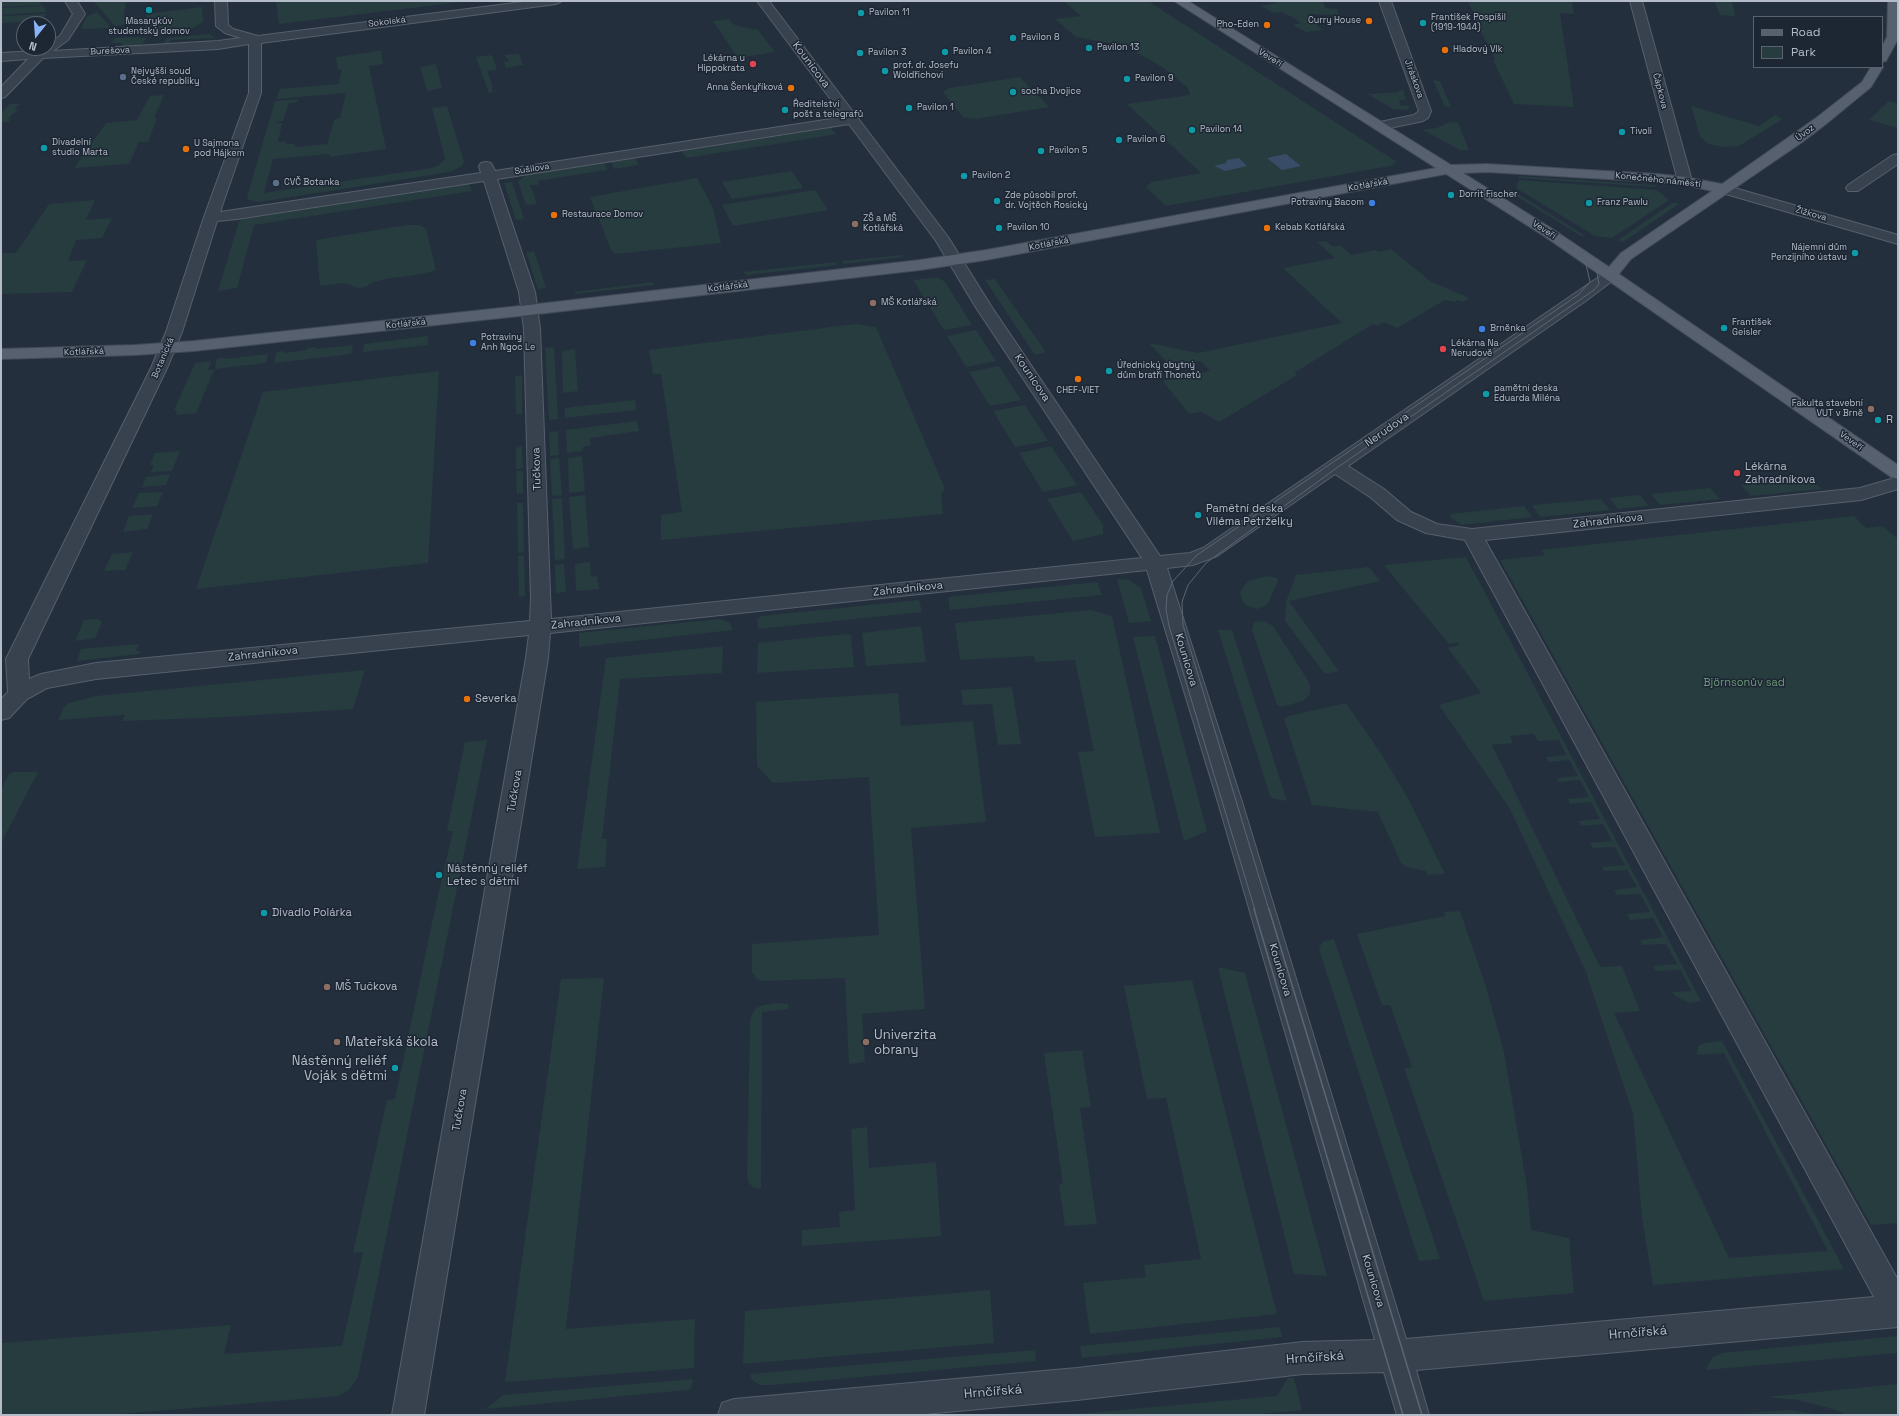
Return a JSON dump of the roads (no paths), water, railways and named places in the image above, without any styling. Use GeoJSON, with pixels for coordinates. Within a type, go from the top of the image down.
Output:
{"type":"FeatureCollection","features":[{"type":"Feature","properties":{"kind":"main road","name":"Veveří"},"geometry":{"type":"LineString","coordinates":[[1180,1],[1549,233],[1898,474]]}},
{"type":"Feature","properties":{"kind":"main road"},"geometry":{"type":"LineString","coordinates":[[1883,56],[1893,37],[1894,1]]}},
{"type":"Feature","properties":{"kind":"main road","name":"Úvoz"},"geometry":{"type":"LineString","coordinates":[[1724,188],[1796,140],[1867,84],[1876,68]]}},
{"type":"Feature","properties":{"kind":"main road","name":"Konečného náměstí"},"geometry":{"type":"LineString","coordinates":[[1449,170],[1487,168],[1685,181],[1724,188]]}},
{"type":"Feature","properties":{"kind":"main road","name":"Kotlářská"},"geometry":{"type":"LineString","coordinates":[[1,354],[166,348],[529,310],[955,260],[1449,170]]}},
{"type":"Feature","properties":{"kind":"main road","name":"Konečného náměstí"},"geometry":{"type":"LineString","coordinates":[[1611,275],[1626,256],[1724,188]]}},
{"type":"Feature","properties":{"kind":"street"},"geometry":{"type":"LineString","coordinates":[[56,43],[64,38],[79,14],[71,1]]}},
{"type":"Feature","properties":{"kind":"street"},"geometry":{"type":"LineString","coordinates":[[221,1],[222,26],[229,31],[255,40]]}},
{"type":"Feature","properties":{"kind":"street","name":"Sokolská"},"geometry":{"type":"LineString","coordinates":[[218,45],[442,20],[556,1]]}},
{"type":"Feature","properties":{"kind":"street","name":"Kounicova"},"geometry":{"type":"LineString","coordinates":[[763,1],[943,240],[983,306],[1155,563],[1167,597],[1228,795],[1413,1415]]}},
{"type":"Feature","properties":{"kind":"street","name":"Jiráskova"},"geometry":{"type":"LineString","coordinates":[[1380,126],[1418,118],[1423,115],[1425,111],[1385,1]]}},
{"type":"Feature","properties":{"kind":"street","name":"Čápkova"},"geometry":{"type":"LineString","coordinates":[[1636,1],[1685,181]]}},
{"type":"Feature","properties":{"kind":"street"},"geometry":{"type":"LineString","coordinates":[[64,38],[78,38]]}},
{"type":"Feature","properties":{"kind":"street","name":"Botanická"},"geometry":{"type":"LineString","coordinates":[[19,694],[17,659],[156,375],[166,348],[174,332],[211,217],[255,93],[255,40]]}},
{"type":"Feature","properties":{"kind":"street","name":"Burešova"},"geometry":{"type":"LineString","coordinates":[[56,53],[218,45]]}},
{"type":"Feature","properties":{"kind":"street","name":"Burešova"},"geometry":{"type":"LineString","coordinates":[[1,56],[16,55]]}},
{"type":"Feature","properties":{"kind":"street"},"geometry":{"type":"LineString","coordinates":[[1,94],[38,56]]}},
{"type":"Feature","properties":{"kind":"street","name":"Sušilova"},"geometry":{"type":"LineString","coordinates":[[211,217],[237,215],[488,171],[853,120]]}},
{"type":"Feature","properties":{"kind":"street"},"geometry":{"type":"LineString","coordinates":[[1853,188],[1898,158]]}},
{"type":"Feature","properties":{"kind":"street","name":"Tučkova"},"geometry":{"type":"LineString","coordinates":[[408,1415],[537,658],[540,627],[541,591],[532,329],[527,292],[488,171]]}},
{"type":"Feature","properties":{"kind":"street","name":"Žižkova"},"geometry":{"type":"LineString","coordinates":[[1724,188],[1898,240]]}},
{"type":"Feature","properties":{"kind":"street","name":"Nerudova"},"geometry":{"type":"LineString","coordinates":[[1155,563],[1193,559],[1210,552],[1611,275]]}},
{"type":"Feature","properties":{"kind":"street","name":"Zahradníkova"},"geometry":{"type":"LineString","coordinates":[[1336,466],[1377,493],[1404,516],[1433,529],[1472,535],[1861,494],[1898,482]]}},
{"type":"Feature","properties":{"kind":"street"},"geometry":{"type":"LineString","coordinates":[[1472,535],[1898,1311]]}},
{"type":"Feature","properties":{"kind":"street","name":"Zahradníkova"},"geometry":{"type":"LineString","coordinates":[[19,694],[41,682],[96,671],[540,627],[1155,563]]}},
{"type":"Feature","properties":{"kind":"street"},"geometry":{"type":"LineString","coordinates":[[1,712],[19,694]]}},
{"type":"Feature","properties":{"kind":"street","name":"Hrnčířská"},"geometry":{"type":"LineString","coordinates":[[734,1415],[1077,1384],[1303,1358],[1395,1355],[1485,1349],[1628,1334],[1898,1311]]}},
{"type":"Feature","properties":{"kind":"water"},"geometry":{"type":"Polygon","coordinates":[[[1286,154],[1301,166],[1282,170],[1267,158],[1286,154]]]}},
{"type":"Feature","properties":{"kind":"water"},"geometry":{"type":"Polygon","coordinates":[[[1239,158],[1247,166],[1225,171],[1214,166],[1226,163],[1227,160],[1239,158]]]}},
{"type":"Feature","properties":{"kind":"tram line"},"geometry":{"type":"LineString","coordinates":[[1177,1],[1545,233],[1579,257]]}},
{"type":"Feature","properties":{"kind":"tram line"},"geometry":{"type":"LineString","coordinates":[[1584,254],[1593,263],[1595,268]]}},
{"type":"Feature","properties":{"kind":"tram line"},"geometry":{"type":"LineString","coordinates":[[1255,910],[1169,626],[1166,609],[1167,595],[1173,581],[1197,555],[1578,295],[1590,282],[1586,264],[1579,257]]}},
{"type":"Feature","properties":{"kind":"tram line"},"geometry":{"type":"LineString","coordinates":[[1579,257],[1582,259]]}},
{"type":"Feature","properties":{"kind":"tram line"},"geometry":{"type":"LineString","coordinates":[[1269,910],[1183,625],[1182,602],[1188,585],[1206,563],[1338,467],[1594,290],[1599,284],[1595,268]]}},
{"type":"Feature","properties":{"kind":"tram line"},"geometry":{"type":"LineString","coordinates":[[1595,268],[1746,371],[1898,478]]}},
{"type":"Feature","properties":{"kind":"tram line"},"geometry":{"type":"LineString","coordinates":[[1828,421],[1898,469]]}},
{"type":"Feature","properties":{"kind":"tram line"},"geometry":{"type":"LineString","coordinates":[[1254,909],[1403,1415]]}},
{"type":"Feature","properties":{"kind":"tram line"},"geometry":{"type":"LineString","coordinates":[[1269,909],[1422,1415]]}},
{"type":"Feature","properties":{"kind":"place","name":"Masarykův studentský domov"},"geometry":{"type":"Point","coordinates":[149,10]}},
{"type":"Feature","properties":{"kind":"place","name":"Pavilon 11"},"geometry":{"type":"Point","coordinates":[861,13]}},
{"type":"Feature","properties":{"kind":"place","name":"Curry House"},"geometry":{"type":"Point","coordinates":[1369,21]}},
{"type":"Feature","properties":{"kind":"place","name":"František Pospíšil (1919-1944)"},"geometry":{"type":"Point","coordinates":[1423,23]}},
{"type":"Feature","properties":{"kind":"place","name":"Pho-Eden"},"geometry":{"type":"Point","coordinates":[1267,25]}},
{"type":"Feature","properties":{"kind":"place","name":"Pavilon 8"},"geometry":{"type":"Point","coordinates":[1013,38]}},
{"type":"Feature","properties":{"kind":"place","name":"Pavilon 13"},"geometry":{"type":"Point","coordinates":[1089,48]}},
{"type":"Feature","properties":{"kind":"place","name":"Hladový Vlk"},"geometry":{"type":"Point","coordinates":[1445,50]}},
{"type":"Feature","properties":{"kind":"place","name":"Pavilon 4"},"geometry":{"type":"Point","coordinates":[945,52]}},
{"type":"Feature","properties":{"kind":"place","name":"Pavilon 3"},"geometry":{"type":"Point","coordinates":[860,53]}},
{"type":"Feature","properties":{"kind":"place","name":"Lékárna u Hippokrata"},"geometry":{"type":"Point","coordinates":[753,64]}},
{"type":"Feature","properties":{"kind":"place","name":"prof. dr. Josefu Woldřichovi"},"geometry":{"type":"Point","coordinates":[885,71]}},
{"type":"Feature","properties":{"kind":"place","name":"Nejvyšší soud České republiky"},"geometry":{"type":"Point","coordinates":[123,77]}},
{"type":"Feature","properties":{"kind":"place","name":"Pavilon 9"},"geometry":{"type":"Point","coordinates":[1127,79]}},
{"type":"Feature","properties":{"kind":"place","name":"Anna Šenkyříková"},"geometry":{"type":"Point","coordinates":[791,88]}},
{"type":"Feature","properties":{"kind":"place","name":"socha Dvojice"},"geometry":{"type":"Point","coordinates":[1013,92]}},
{"type":"Feature","properties":{"kind":"place","name":"Pavilon 1"},"geometry":{"type":"Point","coordinates":[909,108]}},
{"type":"Feature","properties":{"kind":"place","name":"Ředitelství pošt a telegrafů"},"geometry":{"type":"Point","coordinates":[785,110]}},
{"type":"Feature","properties":{"kind":"place","name":"Pavilon 14"},"geometry":{"type":"Point","coordinates":[1192,130]}},
{"type":"Feature","properties":{"kind":"place","name":"Tivoli"},"geometry":{"type":"Point","coordinates":[1622,132]}},
{"type":"Feature","properties":{"kind":"place","name":"Pavilon 6"},"geometry":{"type":"Point","coordinates":[1119,140]}},
{"type":"Feature","properties":{"kind":"place","name":"Divadelní studio Marta"},"geometry":{"type":"Point","coordinates":[44,148]}},
{"type":"Feature","properties":{"kind":"place","name":"U Sajmona pod Hájkem"},"geometry":{"type":"Point","coordinates":[186,149]}},
{"type":"Feature","properties":{"kind":"place","name":"Pavilon 5"},"geometry":{"type":"Point","coordinates":[1041,151]}},
{"type":"Feature","properties":{"kind":"place","name":"Pavilon 2"},"geometry":{"type":"Point","coordinates":[964,176]}},
{"type":"Feature","properties":{"kind":"place","name":"CVČ Botanka"},"geometry":{"type":"Point","coordinates":[276,183]}},
{"type":"Feature","properties":{"kind":"place","name":"Dorrit Fischer"},"geometry":{"type":"Point","coordinates":[1451,195]}},
{"type":"Feature","properties":{"kind":"place","name":"Zde působil prof. dr. Vojtěch Rosický"},"geometry":{"type":"Point","coordinates":[997,201]}},
{"type":"Feature","properties":{"kind":"place","name":"Potraviny Bacom"},"geometry":{"type":"Point","coordinates":[1372,203]}},
{"type":"Feature","properties":{"kind":"place","name":"Franz Pawlu"},"geometry":{"type":"Point","coordinates":[1589,203]}},
{"type":"Feature","properties":{"kind":"place","name":"Restaurace Domov"},"geometry":{"type":"Point","coordinates":[554,215]}},
{"type":"Feature","properties":{"kind":"place","name":"ZŠ a MŠ Kotlářská"},"geometry":{"type":"Point","coordinates":[855,224]}},
{"type":"Feature","properties":{"kind":"place","name":"Pavilon 10"},"geometry":{"type":"Point","coordinates":[999,228]}},
{"type":"Feature","properties":{"kind":"place","name":"Kebab Kotlářská"},"geometry":{"type":"Point","coordinates":[1267,228]}},
{"type":"Feature","properties":{"kind":"place","name":"Nájemní dům Penzijního ústavu"},"geometry":{"type":"Point","coordinates":[1855,253]}},
{"type":"Feature","properties":{"kind":"place","name":"MŠ Kotlářská"},"geometry":{"type":"Point","coordinates":[873,303]}},
{"type":"Feature","properties":{"kind":"place","name":"František Geisler"},"geometry":{"type":"Point","coordinates":[1724,328]}},
{"type":"Feature","properties":{"kind":"place","name":"Brněnka"},"geometry":{"type":"Point","coordinates":[1482,329]}},
{"type":"Feature","properties":{"kind":"place","name":"Potraviny Anh Ngoc Le"},"geometry":{"type":"Point","coordinates":[473,343]}},
{"type":"Feature","properties":{"kind":"place","name":"Lékárna Na Nerudově"},"geometry":{"type":"Point","coordinates":[1443,349]}},
{"type":"Feature","properties":{"kind":"place","name":"Úřednický obytný dům bratří Thonetů"},"geometry":{"type":"Point","coordinates":[1109,371]}},
{"type":"Feature","properties":{"kind":"place","name":"CHEF-VIET"},"geometry":{"type":"Point","coordinates":[1078,379]}},
{"type":"Feature","properties":{"kind":"place","name":"pamětní deska Eduarda Miléna"},"geometry":{"type":"Point","coordinates":[1486,394]}},
{"type":"Feature","properties":{"kind":"place","name":"Fakulta stavební VUT v Brně"},"geometry":{"type":"Point","coordinates":[1871,409]}},
{"type":"Feature","properties":{"kind":"place","name":"R"},"geometry":{"type":"Point","coordinates":[1878,420]}},
{"type":"Feature","properties":{"kind":"place","name":"Lékárna Zahradníkova"},"geometry":{"type":"Point","coordinates":[1737,473]}},
{"type":"Feature","properties":{"kind":"place","name":"Pamětní deska Viléma Petrželky"},"geometry":{"type":"Point","coordinates":[1198,515]}},
{"type":"Feature","properties":{"kind":"place","name":"Severka"},"geometry":{"type":"Point","coordinates":[467,699]}},
{"type":"Feature","properties":{"kind":"place","name":"Nástěnný reliéf Letec s dětmi"},"geometry":{"type":"Point","coordinates":[439,875]}},
{"type":"Feature","properties":{"kind":"place","name":"Divadlo Polárka"},"geometry":{"type":"Point","coordinates":[264,913]}},
{"type":"Feature","properties":{"kind":"place","name":"MŠ Tučkova"},"geometry":{"type":"Point","coordinates":[327,987]}},
{"type":"Feature","properties":{"kind":"place","name":"Mateřská škola"},"geometry":{"type":"Point","coordinates":[337,1042]}},
{"type":"Feature","properties":{"kind":"place","name":"Univerzita obrany"},"geometry":{"type":"Point","coordinates":[866,1042]}},
{"type":"Feature","properties":{"kind":"place","name":"Nástěnný reliéf Voják s dětmi"},"geometry":{"type":"Point","coordinates":[395,1068]}},
{"type":"Feature","properties":{"kind":"park label","name":"Björnsonův sad"},"geometry":{"type":"Point","coordinates":[1744,683]}}]}
